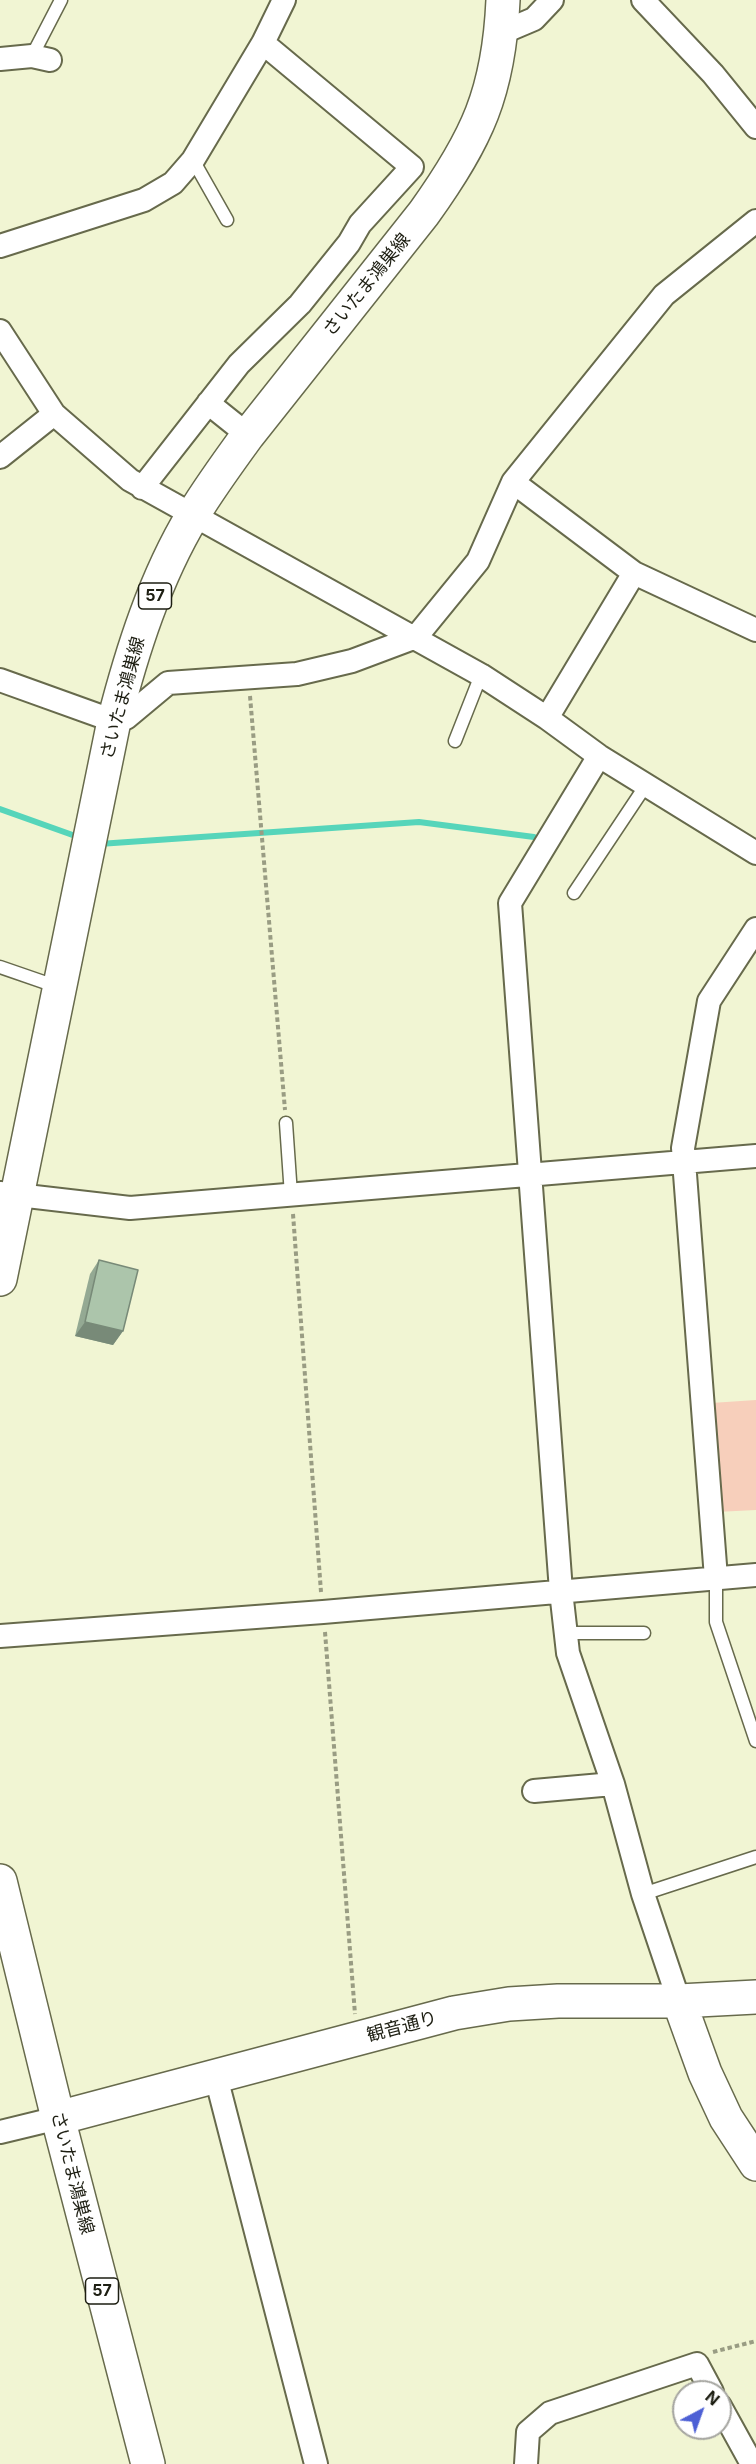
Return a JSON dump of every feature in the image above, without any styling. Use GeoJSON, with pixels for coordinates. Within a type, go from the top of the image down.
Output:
{"type":"FeatureCollection","features":[{"type":"Feature","properties":{"kind":"main road","name":"さいたま鴻巣線"},"geometry":{"type":"LineString","coordinates":[[0,1279],[8,1194],[59,987],[114,721],[127,670],[143,624],[162,578],[192,517],[248,435],[450,177],[486,107],[496,71],[502,0]]}},
{"type":"Feature","properties":{"kind":"main road","name":"さいたま鴻巣線"},"geometry":{"type":"LineString","coordinates":[[0,1881],[58,2118],[148,2464]]}},
{"type":"Feature","properties":{"kind":"main road","name":"観音通り"},"geometry":{"type":"LineString","coordinates":[[58,2118],[454,2013],[509,2004],[558,2001],[679,2001],[756,1996]]}},
{"type":"Feature","properties":{"kind":"main road"},"geometry":{"type":"LineString","coordinates":[[679,2001],[717,2100],[756,2164]]}},
{"type":"Feature","properties":{"kind":"street"},"geometry":{"type":"LineString","coordinates":[[0,246],[144,200],[173,183],[193,160],[263,43],[284,0]]}},
{"type":"Feature","properties":{"kind":"street"},"geometry":{"type":"LineString","coordinates":[[501,33],[534,19],[552,0]]}},
{"type":"Feature","properties":{"kind":"street"},"geometry":{"type":"LineString","coordinates":[[642,0],[713,74],[756,127]]}},
{"type":"Feature","properties":{"kind":"street"},"geometry":{"type":"LineString","coordinates":[[142,488],[239,364],[300,304],[349,243],[360,224],[412,167],[263,43]]}},
{"type":"Feature","properties":{"kind":"street"},"geometry":{"type":"LineString","coordinates":[[0,59],[41,58]]}},
{"type":"Feature","properties":{"kind":"street"},"geometry":{"type":"LineString","coordinates":[[0,680],[114,721],[126,718],[168,683],[297,674],[352,661],[416,637],[477,561],[513,482],[664,295],[756,221]]}},
{"type":"Feature","properties":{"kind":"street"},"geometry":{"type":"LineString","coordinates":[[0,331],[54,414],[130,480],[192,517],[416,637],[481,675],[548,718],[599,756],[756,853]]}},
{"type":"Feature","properties":{"kind":"street"},"geometry":{"type":"LineString","coordinates":[[208,403],[248,435]]}},
{"type":"Feature","properties":{"kind":"street"},"geometry":{"type":"LineString","coordinates":[[0,457],[54,414]]}},
{"type":"Feature","properties":{"kind":"street"},"geometry":{"type":"LineString","coordinates":[[513,482],[634,573],[756,630]]}},
{"type":"Feature","properties":{"kind":"street"},"geometry":{"type":"LineString","coordinates":[[548,718],[634,573]]}},
{"type":"Feature","properties":{"kind":"street"},"geometry":{"type":"LineString","coordinates":[[599,756],[510,903],[561,1591],[568,1653],[613,1784],[643,1894],[679,2001]]}},
{"type":"Feature","properties":{"kind":"street"},"geometry":{"type":"LineString","coordinates":[[716,1578],[683,1148],[705,1013],[709,1001],[756,929]]}},
{"type":"Feature","properties":{"kind":"street"},"geometry":{"type":"LineString","coordinates":[[8,1194],[130,1208],[756,1156]]}},
{"type":"Feature","properties":{"kind":"street"},"geometry":{"type":"LineString","coordinates":[[0,1636],[323,1612],[756,1575]]}},
{"type":"Feature","properties":{"kind":"street"},"geometry":{"type":"LineString","coordinates":[[534,1791],[613,1784]]}},
{"type":"Feature","properties":{"kind":"street"},"geometry":{"type":"LineString","coordinates":[[216,2077],[316,2464]]}},
{"type":"Feature","properties":{"kind":"street"},"geometry":{"type":"LineString","coordinates":[[0,2132],[58,2118]]}},
{"type":"Feature","properties":{"kind":"street"},"geometry":{"type":"LineString","coordinates":[[526,2464],[528,2432],[550,2413],[697,2364],[706,2380]]}},
{"type":"Feature","properties":{"kind":"street"},"geometry":{"type":"LineString","coordinates":[[732,2428],[752,2464]]}},
{"type":"Feature","properties":{"kind":"lane"},"geometry":{"type":"LineString","coordinates":[[41,58],[61,0]]}},
{"type":"Feature","properties":{"kind":"lane"},"geometry":{"type":"LineString","coordinates":[[193,160],[227,220]]}},
{"type":"Feature","properties":{"kind":"lane"},"geometry":{"type":"LineString","coordinates":[[455,741],[481,675]]}},
{"type":"Feature","properties":{"kind":"lane"},"geometry":{"type":"LineString","coordinates":[[574,893],[645,785]]}},
{"type":"Feature","properties":{"kind":"lane"},"geometry":{"type":"LineString","coordinates":[[0,967],[59,987]]}},
{"type":"Feature","properties":{"kind":"lane"},"geometry":{"type":"LineString","coordinates":[[286,1123],[291,1195]]}},
{"type":"Feature","properties":{"kind":"lane"},"geometry":{"type":"LineString","coordinates":[[716,1578],[716,1622],[756,1741]]}},
{"type":"Feature","properties":{"kind":"lane"},"geometry":{"type":"LineString","coordinates":[[566,1633],[644,1633]]}},
{"type":"Feature","properties":{"kind":"lane"},"geometry":{"type":"LineString","coordinates":[[643,1894],[756,1857]]}},
{"type":"Feature","properties":{"kind":"path"},"geometry":{"type":"LineString","coordinates":[[249,677],[286,1123]]}},
{"type":"Feature","properties":{"kind":"path"},"geometry":{"type":"LineString","coordinates":[[697,2364],[706,2354],[756,2341]]}},
{"type":"Feature","properties":{"kind":"shaded area"},"geometry":{"type":"Polygon","coordinates":[[[756,1400],[756,1510],[716,1512],[711,1403],[756,1400]]]}},
{"type":"Feature","properties":{"kind":"building"},"geometry":{"type":"Polygon","coordinates":[[[99,1260],[138,1270],[123,1331],[85,1322],[99,1260]]]}},
{"type":"Feature","properties":{"kind":"waterway"},"geometry":{"type":"LineString","coordinates":[[0,809],[81,838]]}},
{"type":"Feature","properties":{"kind":"waterway"},"geometry":{"type":"LineString","coordinates":[[99,844],[419,822],[534,837]]}}]}
